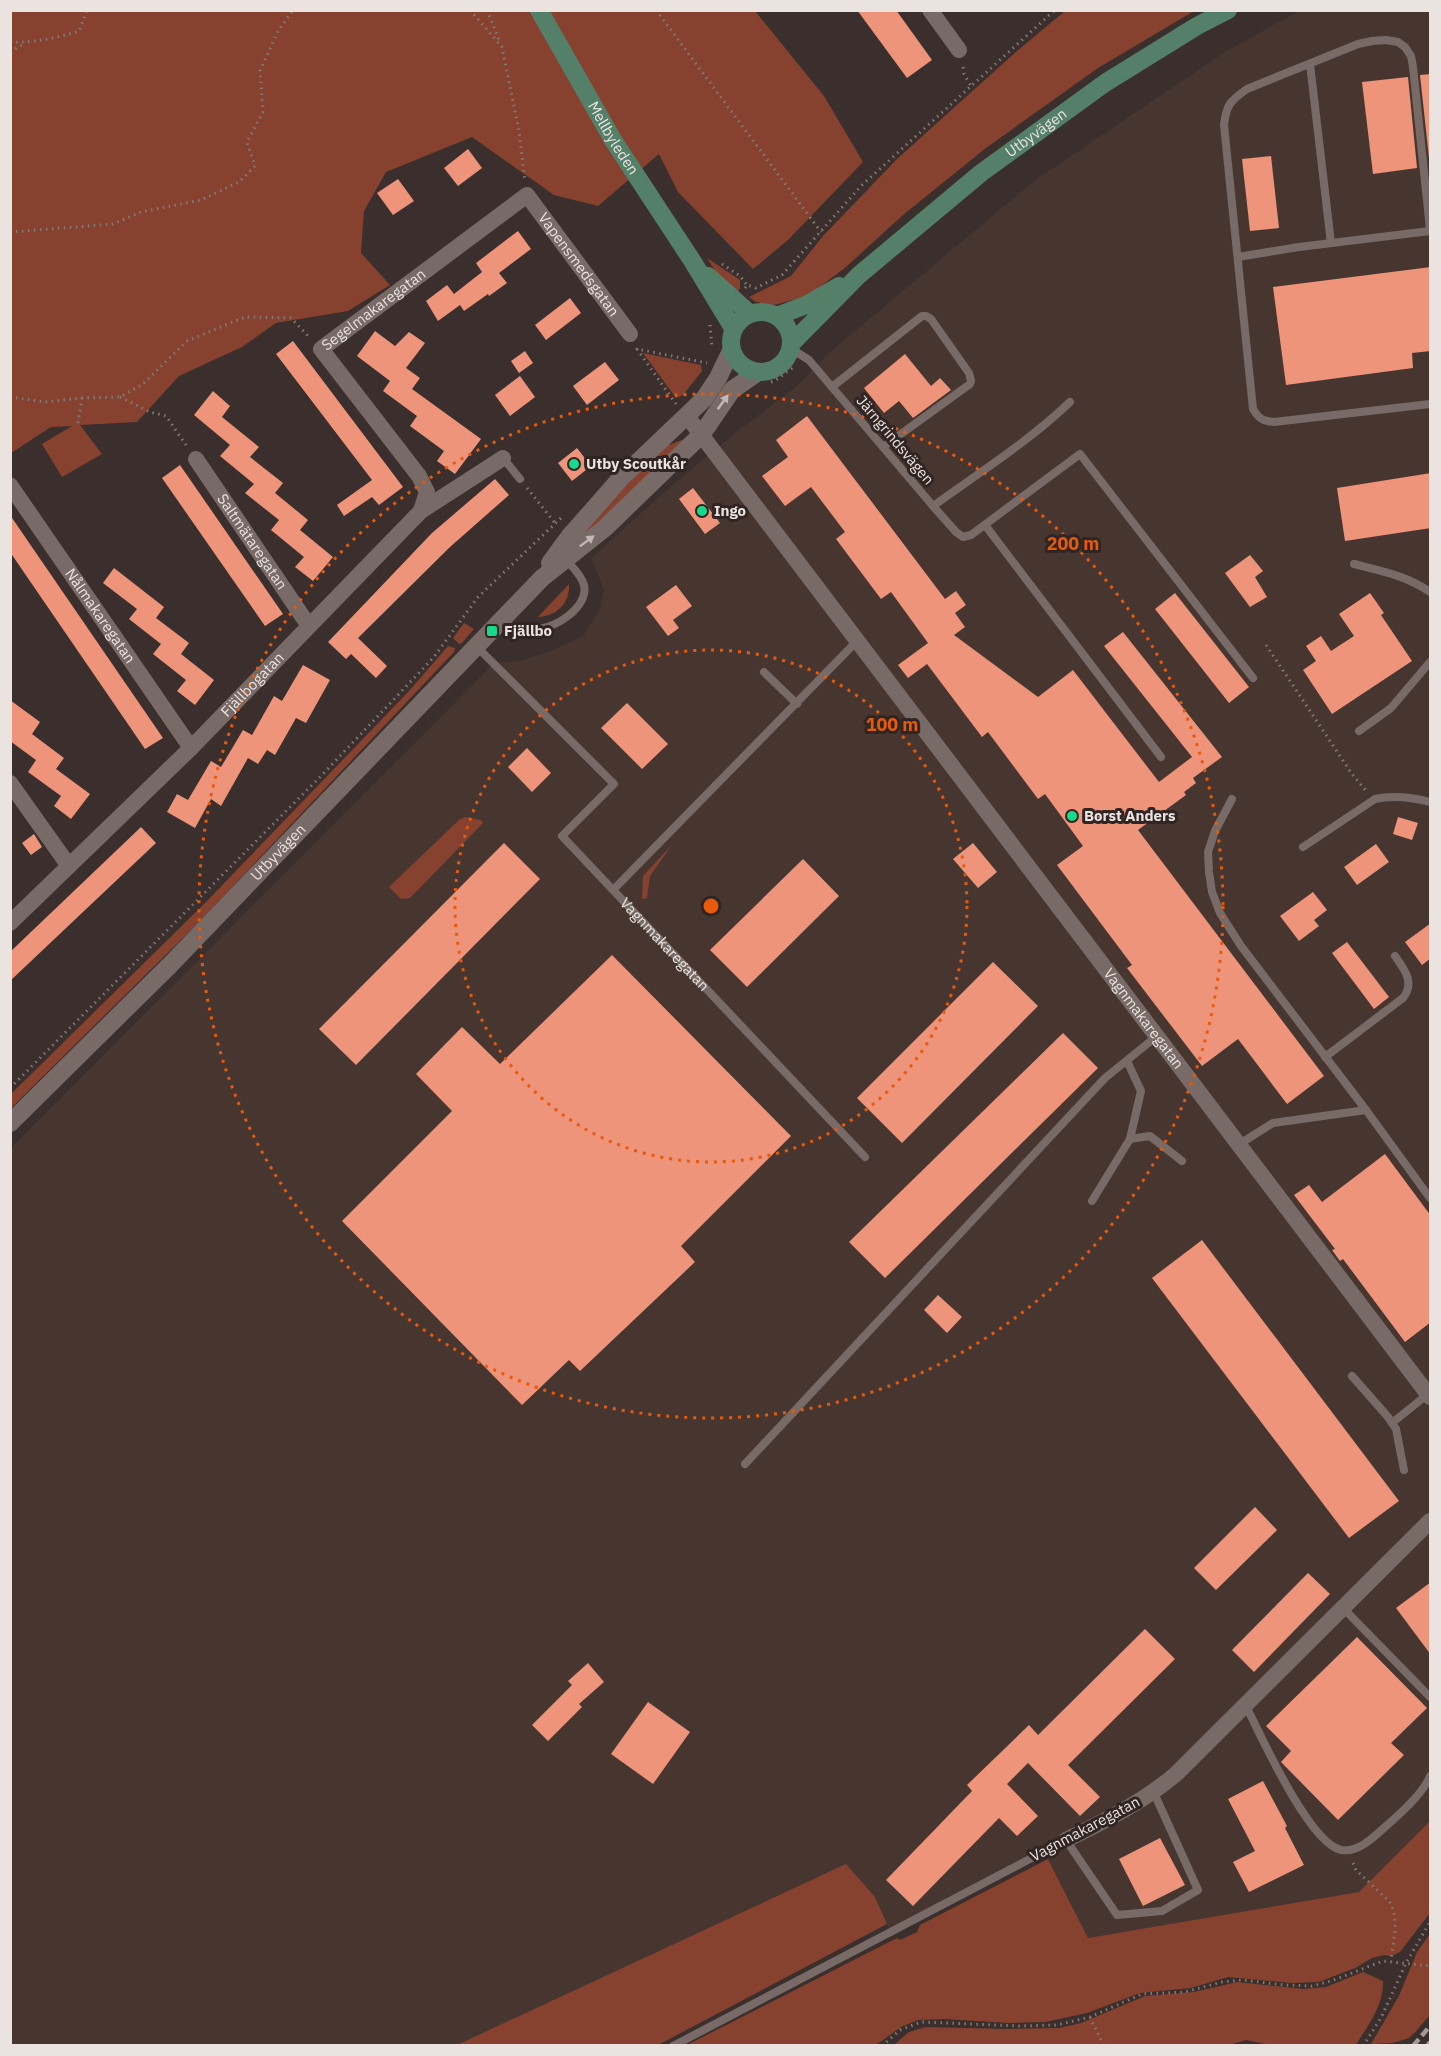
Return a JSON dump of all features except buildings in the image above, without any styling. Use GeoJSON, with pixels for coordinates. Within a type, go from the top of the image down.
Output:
{"type":"FeatureCollection","features":[{"type":"Feature","properties":{"kind":"main road","name":"Mellbyleden"},"geometry":{"type":"LineString","coordinates":[[539,10],[613,140],[693,262],[728,306],[733,328]]}},
{"type":"Feature","properties":{"kind":"main road","name":"Utbyvägen"},"geometry":{"type":"LineString","coordinates":[[758,372],[776,368],[785,360],[791,346],[859,275],[981,172],[1142,60],[1228,10]]}},
{"type":"Feature","properties":{"kind":"main road","name":"Utbyvägen"},"geometry":{"type":"LineString","coordinates":[[749,314],[761,311],[777,316],[806,305],[859,275]]}},
{"type":"Feature","properties":{"kind":"main road","name":"Mellbyleden"},"geometry":{"type":"LineString","coordinates":[[728,306],[749,314]]}},
{"type":"Feature","properties":{"kind":"main road"},"geometry":{"type":"LineString","coordinates":[[733,328],[740,319],[749,314]]}},
{"type":"Feature","properties":{"kind":"main road"},"geometry":{"type":"LineString","coordinates":[[777,316],[789,330],[791,346]]}},
{"type":"Feature","properties":{"kind":"main road","name":"Utbyvägen"},"geometry":{"type":"LineString","coordinates":[[732,351],[730,340],[733,328]]}},
{"type":"Feature","properties":{"kind":"main road"},"geometry":{"type":"LineString","coordinates":[[732,351],[742,366],[758,372]]}},
{"type":"Feature","properties":{"kind":"street"},"geometry":{"type":"LineString","coordinates":[[930,10],[959,50]]}},
{"type":"Feature","properties":{"kind":"street","name":"Vapensmedsgatan"},"geometry":{"type":"LineString","coordinates":[[527,195],[630,334]]}},
{"type":"Feature","properties":{"kind":"street","name":"Segelmakaregatan"},"geometry":{"type":"LineString","coordinates":[[421,511],[427,492],[419,476],[321,349],[527,195]]}},
{"type":"Feature","properties":{"kind":"street","name":"Utbyvägen"},"geometry":{"type":"LineString","coordinates":[[10,1124],[170,965],[542,578],[620,479],[686,407],[704,399],[732,351]]}},
{"type":"Feature","properties":{"kind":"street","name":"Utbyvägen"},"geometry":{"type":"LineString","coordinates":[[562,555],[605,528],[702,434],[732,390],[758,372]]}},
{"type":"Feature","properties":{"kind":"street","name":"Vagnmakaregatan"},"geometry":{"type":"LineString","coordinates":[[686,407],[702,434],[1429,1395]]}},
{"type":"Feature","properties":{"kind":"street","name":"Fjällbogatan"},"geometry":{"type":"LineString","coordinates":[[10,923],[191,748],[421,511],[503,458]]}},
{"type":"Feature","properties":{"kind":"street","name":"Saltmätaregatan"},"geometry":{"type":"LineString","coordinates":[[196,459],[309,626]]}},
{"type":"Feature","properties":{"kind":"street","name":"Nålmakaregatan"},"geometry":{"type":"LineString","coordinates":[[10,485],[191,748]]}},
{"type":"Feature","properties":{"kind":"street"},"geometry":{"type":"LineString","coordinates":[[10,783],[69,866]]}},
{"type":"Feature","properties":{"kind":"street","name":"Vagnmakaregatan"},"geometry":{"type":"LineString","coordinates":[[1066,1840],[1112,1818],[1154,1792],[1176,1774],[1431,1521]]}},
{"type":"Feature","properties":{"kind":"lane"},"geometry":{"type":"LineString","coordinates":[[1238,257],[1431,230],[1413,67],[1411,56],[1405,47],[1398,42],[1386,40],[1358,44],[1246,89],[1233,98],[1226,109],[1224,125],[1253,409],[1258,418],[1265,422],[1274,422],[1431,404]]}},
{"type":"Feature","properties":{"kind":"lane"},"geometry":{"type":"LineString","coordinates":[[1310,64],[1331,243]]}},
{"type":"Feature","properties":{"kind":"lane"},"geometry":{"type":"LineString","coordinates":[[832,387],[922,316],[930,318],[969,373],[970,384],[883,447]]}},
{"type":"Feature","properties":{"kind":"lane","name":"Järngrindsvägen"},"geometry":{"type":"LineString","coordinates":[[791,346],[809,360],[933,506],[1020,446],[1070,402]]}},
{"type":"Feature","properties":{"kind":"lane"},"geometry":{"type":"LineString","coordinates":[[933,506],[956,532],[963,537],[971,536],[1080,454],[1253,678]]}},
{"type":"Feature","properties":{"kind":"lane"},"geometry":{"type":"LineString","coordinates":[[503,458],[520,480]]}},
{"type":"Feature","properties":{"kind":"lane"},"geometry":{"type":"LineString","coordinates":[[985,525],[1161,757]]}},
{"type":"Feature","properties":{"kind":"lane"},"geometry":{"type":"LineString","coordinates":[[498,625],[538,629],[571,614],[583,596],[584,587],[580,576],[562,555]]}},
{"type":"Feature","properties":{"kind":"lane"},"geometry":{"type":"LineString","coordinates":[[1354,564],[1400,575],[1431,592]]}},
{"type":"Feature","properties":{"kind":"lane","name":"Vagnmakaregatan"},"geometry":{"type":"LineString","coordinates":[[613,890],[858,640]]}},
{"type":"Feature","properties":{"kind":"lane","name":"Vagnmakaregatan"},"geometry":{"type":"LineString","coordinates":[[477,647],[614,784],[562,836],[865,1157]]}},
{"type":"Feature","properties":{"kind":"lane"},"geometry":{"type":"LineString","coordinates":[[1359,731],[1390,708],[1431,662]]}},
{"type":"Feature","properties":{"kind":"lane"},"geometry":{"type":"LineString","coordinates":[[764,672],[797,704]]}},
{"type":"Feature","properties":{"kind":"lane"},"geometry":{"type":"LineString","coordinates":[[1304,847],[1375,799],[1404,796],[1431,802]]}},
{"type":"Feature","properties":{"kind":"lane"},"geometry":{"type":"LineString","coordinates":[[1232,799],[1215,831],[1208,852],[1212,892],[1220,913],[1241,946],[1431,1198]]}},
{"type":"Feature","properties":{"kind":"lane"},"geometry":{"type":"LineString","coordinates":[[1325,1057],[1407,993],[1409,979],[1395,956]]}},
{"type":"Feature","properties":{"kind":"lane"},"geometry":{"type":"LineString","coordinates":[[745,1464],[1105,1078],[1157,1036]]}},
{"type":"Feature","properties":{"kind":"lane"},"geometry":{"type":"LineString","coordinates":[[1092,1201],[1130,1139],[1141,1090],[1127,1060]]}},
{"type":"Feature","properties":{"kind":"lane"},"geometry":{"type":"LineString","coordinates":[[1238,1145],[1273,1123],[1366,1110]]}},
{"type":"Feature","properties":{"kind":"lane"},"geometry":{"type":"LineString","coordinates":[[1130,1139],[1150,1136],[1182,1161]]}},
{"type":"Feature","properties":{"kind":"lane"},"geometry":{"type":"LineString","coordinates":[[1352,1376],[1396,1429],[1404,1470]]}},
{"type":"Feature","properties":{"kind":"lane"},"geometry":{"type":"LineString","coordinates":[[1392,1424],[1429,1395]]}},
{"type":"Feature","properties":{"kind":"lane"},"geometry":{"type":"LineString","coordinates":[[1344,1609],[1431,1697]]}},
{"type":"Feature","properties":{"kind":"lane"},"geometry":{"type":"LineString","coordinates":[[1246,1706],[1274,1762],[1311,1824],[1340,1850],[1348,1850],[1369,1841],[1411,1802],[1431,1776]]}},
{"type":"Feature","properties":{"kind":"lane"},"geometry":{"type":"LineString","coordinates":[[1066,1840],[1118,1915],[1162,1911],[1198,1890],[1154,1792]]}},
{"type":"Feature","properties":{"kind":"lane","name":"Vagnmakaregatan"},"geometry":{"type":"LineString","coordinates":[[673,2046],[1066,1840]]}},
{"type":"Feature","properties":{"kind":"path"},"geometry":{"type":"LineString","coordinates":[[10,42],[26,43],[79,31],[87,10]]}},
{"type":"Feature","properties":{"kind":"path"},"geometry":{"type":"LineString","coordinates":[[10,232],[113,224],[141,212],[201,200],[239,182],[255,166],[247,142],[262,112],[260,71],[278,31],[293,10]]}},
{"type":"Feature","properties":{"kind":"path"},"geometry":{"type":"LineString","coordinates":[[470,10],[502,47]]}},
{"type":"Feature","properties":{"kind":"path"},"geometry":{"type":"LineString","coordinates":[[487,10],[502,47],[519,132],[527,195]]}},
{"type":"Feature","properties":{"kind":"path"},"geometry":{"type":"LineString","coordinates":[[656,10],[821,232]]}},
{"type":"Feature","properties":{"kind":"path"},"geometry":{"type":"LineString","coordinates":[[707,371],[712,345],[710,322],[747,285],[756,288],[782,275],[861,186],[1055,10]]}},
{"type":"Feature","properties":{"kind":"path"},"geometry":{"type":"LineString","coordinates":[[10,52],[26,43]]}},
{"type":"Feature","properties":{"kind":"path"},"geometry":{"type":"LineString","coordinates":[[959,50],[964,74],[972,86]]}},
{"type":"Feature","properties":{"kind":"path"},"geometry":{"type":"LineString","coordinates":[[10,397],[45,402],[120,397],[143,384],[187,341],[245,317],[291,318],[321,349]]}},
{"type":"Feature","properties":{"kind":"path"},"geometry":{"type":"LineString","coordinates":[[686,407],[677,406],[637,349],[709,364]]}},
{"type":"Feature","properties":{"kind":"path"},"geometry":{"type":"LineString","coordinates":[[120,397],[150,412],[166,416],[196,459]]}},
{"type":"Feature","properties":{"kind":"path"},"geometry":{"type":"LineString","coordinates":[[78,423],[82,398]]}},
{"type":"Feature","properties":{"kind":"path"},"geometry":{"type":"LineString","coordinates":[[10,1088],[321,776],[434,657],[478,597],[563,515]]}},
{"type":"Feature","properties":{"kind":"path"},"geometry":{"type":"LineString","coordinates":[[1266,645],[1362,788],[1375,799]]}},
{"type":"Feature","properties":{"kind":"path"},"geometry":{"type":"LineString","coordinates":[[1348,1850],[1356,1870],[1393,1907],[1394,1928],[1390,1961]]}},
{"type":"Feature","properties":{"kind":"path"},"geometry":{"type":"LineString","coordinates":[[1363,2046],[1381,2018],[1406,1963],[1431,1922]]}},
{"type":"Feature","properties":{"kind":"path"},"geometry":{"type":"LineString","coordinates":[[882,2046],[900,2030],[921,2022],[1057,2025],[1090,2017],[1142,1994],[1185,1992],[1222,1982],[1243,1980],[1312,1986],[1383,1961],[1431,1966]]}},
{"type":"Feature","properties":{"kind":"path"},"geometry":{"type":"LineString","coordinates":[[1090,2017],[1104,2046]]}},
{"type":"Feature","properties":{"kind":"shaded area"},"geometry":{"type":"Polygon","coordinates":[[[11,11],[755,11],[824,96],[863,162],[788,240],[753,269],[678,192],[659,154],[598,206],[554,195],[472,137],[386,172],[364,211],[361,253],[390,285],[348,311],[276,323],[242,347],[179,376],[137,422],[80,425],[102,454],[62,477],[42,444],[72,426],[51,427],[11,453],[11,11]]]}},
{"type":"Feature","properties":{"kind":"shaded area"},"geometry":{"type":"Polygon","coordinates":[[[1065,11],[1194,11],[1098,68],[986,148],[903,215],[846,267],[808,296],[774,305],[756,302],[749,297],[791,276],[823,236],[897,159],[1065,11]]]}},
{"type":"Feature","properties":{"kind":"shaded area"},"geometry":{"type":"Polygon","coordinates":[[[1299,11],[1430,11],[1430,1821],[1359,1892],[1088,1938],[1043,1848],[889,1928],[875,1897],[457,2045],[11,2046],[11,1148],[494,663],[519,661],[549,652],[583,636],[600,609],[604,590],[591,558],[675,483],[798,385],[829,353],[1034,181],[1225,52],[1299,11]]]}},
{"type":"Feature","properties":{"kind":"shaded area"},"geometry":{"type":"Polygon","coordinates":[[[707,258],[740,280],[740,289],[737,292],[718,275],[707,258]]]}},
{"type":"Feature","properties":{"kind":"shaded area"},"geometry":{"type":"Polygon","coordinates":[[[643,353],[701,365],[702,371],[683,395],[676,398],[643,353]]]}},
{"type":"Feature","properties":{"kind":"shaded area"},"geometry":{"type":"Polygon","coordinates":[[[682,440],[684,442],[579,541],[575,537],[666,446],[682,440]]]}},
{"type":"Feature","properties":{"kind":"shaded area"},"geometry":{"type":"Polygon","coordinates":[[[569,584],[567,597],[561,608],[551,614],[538,617],[569,584]]]}},
{"type":"Feature","properties":{"kind":"shaded area"},"geometry":{"type":"Polygon","coordinates":[[[464,623],[474,629],[459,644],[453,638],[464,623]]]}},
{"type":"Feature","properties":{"kind":"shaded area"},"geometry":{"type":"Polygon","coordinates":[[[448,646],[455,648],[454,652],[199,922],[11,1108],[11,1094],[206,902],[409,691],[448,646]]]}},
{"type":"Feature","properties":{"kind":"shaded area"},"geometry":{"type":"Polygon","coordinates":[[[465,817],[481,820],[483,823],[410,898],[401,899],[389,887],[459,820],[465,817]]]}},
{"type":"Feature","properties":{"kind":"shaded area"},"geometry":{"type":"Polygon","coordinates":[[[671,846],[650,876],[647,898],[642,899],[643,876],[671,846]]]}},
{"type":"Feature","properties":{"kind":"shaded area"},"geometry":{"type":"Polygon","coordinates":[[[1430,1821],[1430,1913],[1400,1952],[1391,1956],[1372,1958],[1355,1968],[1319,1982],[1292,1983],[1228,1977],[1191,1988],[1140,1993],[1087,2013],[1045,2022],[918,2020],[901,2027],[876,2045],[687,2045],[897,1938],[900,1940],[917,1932],[920,1925],[1048,1859],[1088,1938],[1359,1892],[1430,1821]]]}},
{"type":"Feature","properties":{"kind":"shaded area"},"geometry":{"type":"Polygon","coordinates":[[[846,1864],[875,1897],[887,1924],[658,2045],[457,2045],[846,1864]]]}},
{"type":"Feature","properties":{"kind":"shaded area"},"geometry":{"type":"Polygon","coordinates":[[[1430,1934],[1430,2015],[1410,2038],[1392,2043],[1371,2044],[1399,1996],[1417,1952],[1430,1934]]]}},
{"type":"Feature","properties":{"kind":"shaded area"},"geometry":{"type":"Polygon","coordinates":[[[1363,1972],[1383,1981],[1383,1990],[1374,2015],[1356,2045],[1275,2046],[1246,2040],[1214,2046],[894,2045],[909,2032],[926,2027],[1059,2028],[1081,2023],[1145,1996],[1194,1992],[1237,1982],[1304,1989],[1326,1987],[1363,1972]]]}},
{"type":"Feature","properties":{"kind":"pier"},"geometry":{"type":"Polygon","coordinates":[[[1430,2029],[1430,2045],[1403,2045],[1413,2034],[1430,2029]]]}},
{"type":"Feature","properties":{"kind":"railway"},"geometry":{"type":"LineString","coordinates":[[1413,2046],[1430,2026]]}},
{"type":"Feature","properties":{"kind":"railway"},"geometry":{"type":"LineString","coordinates":[[1427,2046],[1430,2042]]}},
{"type":"Feature","properties":{"kind":"place","name":"Utby Scoutkår"},"geometry":{"type":"Point","coordinates":[574,464]}},
{"type":"Feature","properties":{"kind":"place","name":"Ingo"},"geometry":{"type":"Point","coordinates":[702,511]}},
{"type":"Feature","properties":{"kind":"place","name":"Fjällbo"},"geometry":{"type":"Point","coordinates":[492,631]}},
{"type":"Feature","properties":{"kind":"place","name":"Borst Anders"},"geometry":{"type":"Point","coordinates":[1072,816]}}]}
